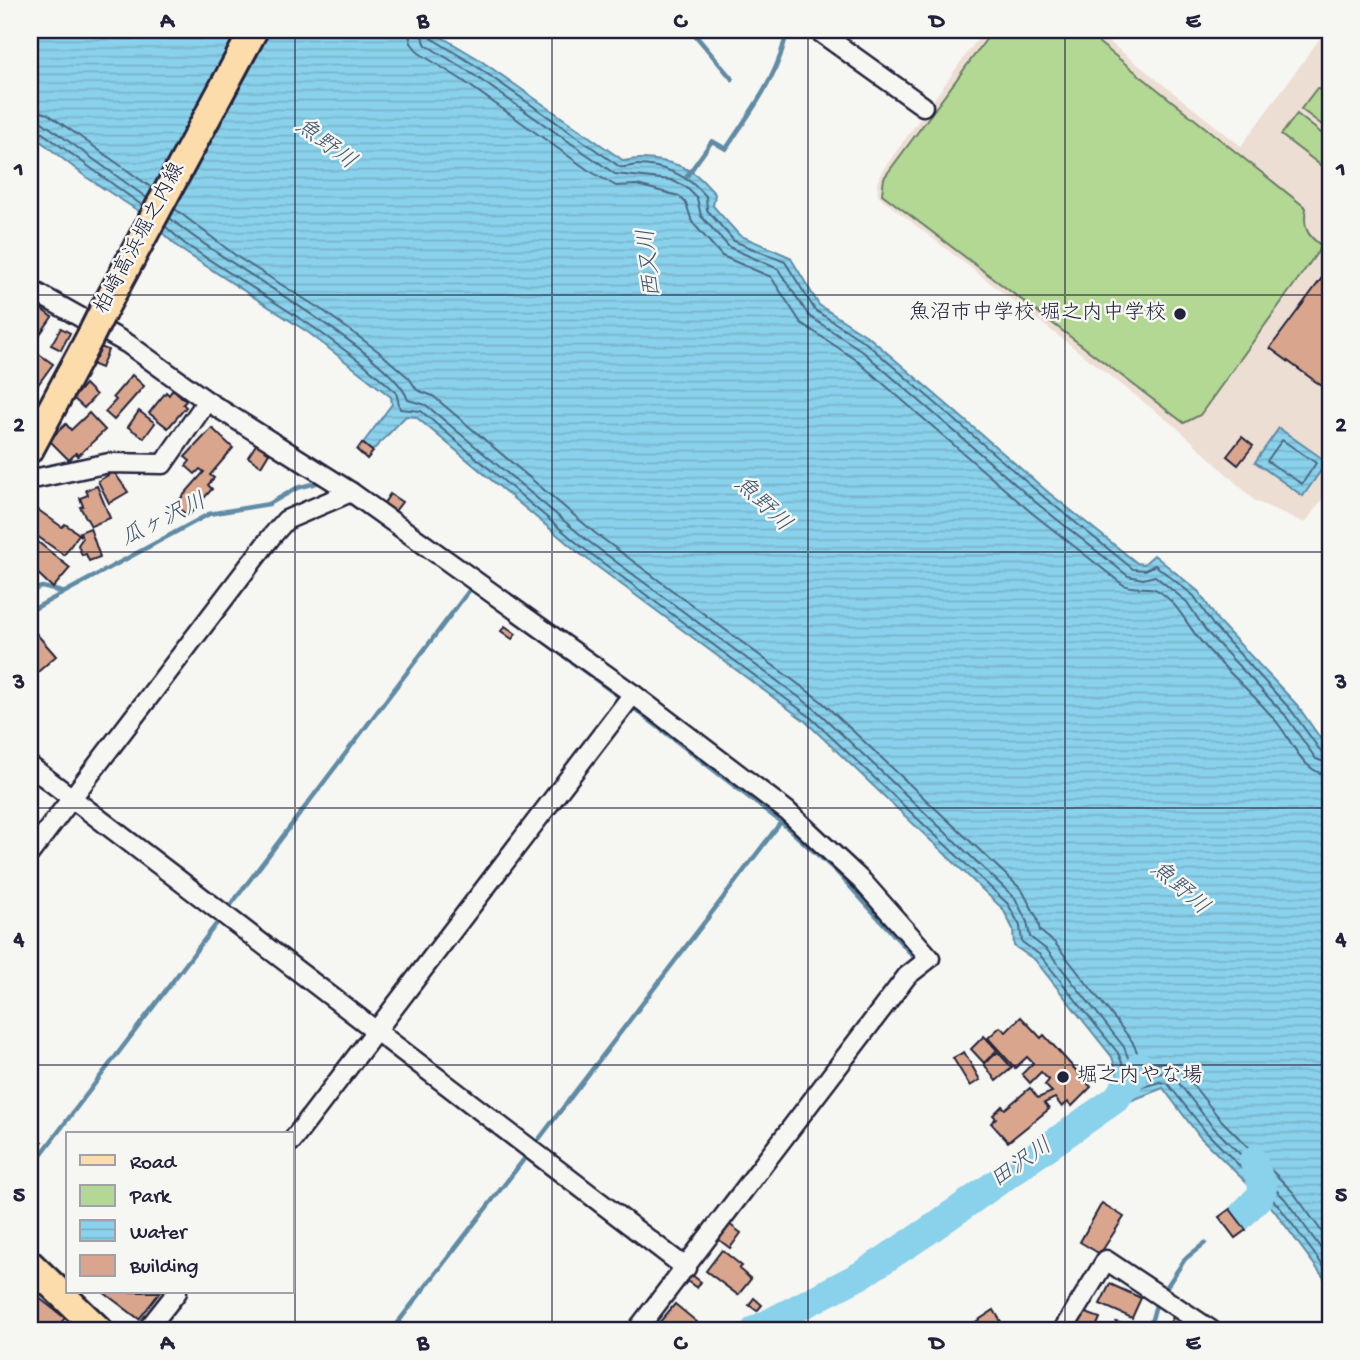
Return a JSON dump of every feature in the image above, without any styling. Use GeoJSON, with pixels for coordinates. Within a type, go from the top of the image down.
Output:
{"type":"FeatureCollection","features":[{"type":"Feature","properties":{"kind":"main road","name":"柏崎高浜堀之内線"},"geometry":{"type":"LineString","coordinates":[[30,449],[254,30]]}},
{"type":"Feature","properties":{"kind":"main road"},"geometry":{"type":"LineString","coordinates":[[30,1264],[99,1330]]}},
{"type":"Feature","properties":{"kind":"street"},"geometry":{"type":"LineString","coordinates":[[817,30],[923,106]]}},
{"type":"Feature","properties":{"kind":"street"},"geometry":{"type":"LineString","coordinates":[[30,289],[128,344],[207,401],[351,492],[633,694],[788,811],[863,882],[930,958],[907,976],[637,1330]]}},
{"type":"Feature","properties":{"kind":"street"},"geometry":{"type":"LineString","coordinates":[[30,477],[38,478],[109,463],[163,464],[207,401]]}},
{"type":"Feature","properties":{"kind":"street"},"geometry":{"type":"LineString","coordinates":[[30,853],[286,520],[351,492]]}},
{"type":"Feature","properties":{"kind":"street"},"geometry":{"type":"LineString","coordinates":[[294,1138],[633,694]]}},
{"type":"Feature","properties":{"kind":"street"},"geometry":{"type":"LineString","coordinates":[[30,766],[686,1268]]}},
{"type":"Feature","properties":{"kind":"street"},"geometry":{"type":"LineString","coordinates":[[1063,1330],[1106,1261],[1211,1330]]}},
{"type":"Feature","properties":{"kind":"street"},"geometry":{"type":"LineString","coordinates":[[147,1330],[175,1294]]}},
{"type":"Feature","properties":{"kind":"shaded area","name":"魚沼市中学校 堀之内中学校"},"geometry":{"type":"Polygon","coordinates":[[[984,30],[1094,30],[1241,146],[1326,30],[1330,30],[1330,488],[1305,523],[1255,501],[1181,431],[878,196],[877,183],[882,171],[984,30]]]}},
{"type":"Feature","properties":{"kind":"green space","name":"魚沼市中学校 堀之内中学校"},"geometry":{"type":"Polygon","coordinates":[[[993,30],[1083,30],[1306,208],[1307,230],[1322,246],[1200,415],[1184,423],[882,194],[884,178],[993,30]]]}},
{"type":"Feature","properties":{"kind":"green space"},"geometry":{"type":"Polygon","coordinates":[[[1317,88],[1330,99],[1330,131],[1301,109],[1317,88]]]}},
{"type":"Feature","properties":{"kind":"green space"},"geometry":{"type":"Polygon","coordinates":[[[1297,114],[1330,140],[1330,158],[1323,167],[1281,135],[1297,114]]]}},
{"type":"Feature","properties":{"kind":"water","name":"魚野川"},"geometry":{"type":"Polygon","coordinates":[[[30,30],[430,30],[477,58],[624,161],[660,161],[695,174],[715,194],[713,206],[739,235],[790,257],[819,305],[870,338],[1049,493],[1137,563],[1144,564],[1154,555],[1199,592],[1218,621],[1297,705],[1330,752],[1330,1286],[1273,1209],[1200,1137],[1163,1088],[1125,1103],[1114,1090],[1119,1079],[1112,1057],[1035,960],[1014,946],[1013,929],[1003,909],[805,721],[579,553],[416,417],[406,416],[372,451],[363,443],[392,404],[391,397],[309,333],[180,249],[137,210],[86,177],[30,133],[30,30]]]}},
{"type":"Feature","properties":{"kind":"water"},"geometry":{"type":"Polygon","coordinates":[[[1279,428],[1327,462],[1303,496],[1255,462],[1279,428]]]}},
{"type":"Feature","properties":{"kind":"building"},"geometry":{"type":"Polygon","coordinates":[[[1330,267],[1330,392],[1270,348],[1330,267]]]}},
{"type":"Feature","properties":{"kind":"building"},"geometry":{"type":"Polygon","coordinates":[[[30,301],[52,317],[40,334],[30,327],[30,301]]]}},
{"type":"Feature","properties":{"kind":"building"},"geometry":{"type":"Polygon","coordinates":[[[61,328],[70,333],[61,350],[51,345],[61,328]]]}},
{"type":"Feature","properties":{"kind":"building"},"geometry":{"type":"Polygon","coordinates":[[[98,346],[108,350],[101,368],[91,364],[98,346]]]}},
{"type":"Feature","properties":{"kind":"building"},"geometry":{"type":"Polygon","coordinates":[[[39,354],[53,364],[34,390],[30,386],[30,363],[39,354]]]}},
{"type":"Feature","properties":{"kind":"building"},"geometry":{"type":"Polygon","coordinates":[[[132,375],[144,386],[114,420],[105,412],[116,400],[113,397],[132,375]]]}},
{"type":"Feature","properties":{"kind":"building"},"geometry":{"type":"Polygon","coordinates":[[[85,384],[96,395],[84,408],[73,398],[85,384]]]}},
{"type":"Feature","properties":{"kind":"building"},"geometry":{"type":"Polygon","coordinates":[[[173,389],[186,401],[183,404],[186,407],[168,428],[149,413],[166,392],[169,395],[173,389]]]}},
{"type":"Feature","properties":{"kind":"building"},"geometry":{"type":"Polygon","coordinates":[[[139,411],[155,423],[144,438],[128,427],[139,411]]]}},
{"type":"Feature","properties":{"kind":"building"},"geometry":{"type":"Polygon","coordinates":[[[89,413],[105,430],[78,456],[76,453],[69,460],[49,440],[66,424],[71,430],[89,413]]]}},
{"type":"Feature","properties":{"kind":"building"},"geometry":{"type":"Polygon","coordinates":[[[212,428],[233,448],[210,475],[214,478],[208,485],[212,489],[188,516],[175,505],[204,472],[200,469],[195,474],[186,466],[190,461],[185,457],[212,428]]]}},
{"type":"Feature","properties":{"kind":"building"},"geometry":{"type":"Polygon","coordinates":[[[1242,437],[1253,446],[1238,465],[1227,456],[1242,437]]]}},
{"type":"Feature","properties":{"kind":"building"},"geometry":{"type":"Polygon","coordinates":[[[257,443],[270,451],[261,466],[248,457],[257,443]]]}},
{"type":"Feature","properties":{"kind":"building"},"geometry":{"type":"Polygon","coordinates":[[[362,443],[373,452],[367,459],[357,450],[362,443]]]}},
{"type":"Feature","properties":{"kind":"building"},"geometry":{"type":"Polygon","coordinates":[[[114,472],[128,492],[109,503],[98,481],[114,472]]]}},
{"type":"Feature","properties":{"kind":"building"},"geometry":{"type":"Polygon","coordinates":[[[97,486],[110,518],[91,526],[80,507],[83,506],[80,498],[88,495],[86,490],[97,486]]]}},
{"type":"Feature","properties":{"kind":"building"},"geometry":{"type":"Polygon","coordinates":[[[390,494],[402,502],[395,511],[384,503],[390,494]]]}},
{"type":"Feature","properties":{"kind":"building"},"geometry":{"type":"Polygon","coordinates":[[[30,504],[62,527],[65,524],[79,534],[64,555],[30,531],[30,504]]]}},
{"type":"Feature","properties":{"kind":"building"},"geometry":{"type":"Polygon","coordinates":[[[90,528],[100,557],[89,561],[86,554],[82,555],[78,545],[82,539],[80,532],[90,528]]]}},
{"type":"Feature","properties":{"kind":"building"},"geometry":{"type":"Polygon","coordinates":[[[38,542],[70,568],[53,588],[30,566],[30,545],[34,548],[38,542]]]}},
{"type":"Feature","properties":{"kind":"building"},"geometry":{"type":"Polygon","coordinates":[[[505,626],[516,634],[512,639],[501,631],[505,626]]]}},
{"type":"Feature","properties":{"kind":"building"},"geometry":{"type":"Polygon","coordinates":[[[34,631],[56,656],[30,679],[30,635],[34,631]]]}},
{"type":"Feature","properties":{"kind":"building","name":"堀之内やな場"},"geometry":{"type":"Polygon","coordinates":[[[1021,1017],[1041,1038],[1044,1035],[1091,1087],[1072,1106],[1068,1102],[1062,1107],[1055,1098],[1044,1103],[1049,1109],[1008,1142],[991,1123],[996,1118],[993,1115],[1002,1106],[1005,1109],[1030,1088],[1038,1098],[1052,1092],[1045,1085],[1049,1080],[1041,1072],[1030,1083],[1022,1074],[1033,1063],[1027,1057],[1015,1068],[988,1038],[1000,1027],[1006,1032],[1021,1017]]]}},
{"type":"Feature","properties":{"kind":"building"},"geometry":{"type":"Polygon","coordinates":[[[984,1036],[997,1050],[984,1063],[971,1049],[984,1036]]]}},
{"type":"Feature","properties":{"kind":"building"},"geometry":{"type":"Polygon","coordinates":[[[964,1052],[980,1080],[970,1086],[953,1058],[964,1052]]]}},
{"type":"Feature","properties":{"kind":"building"},"geometry":{"type":"Polygon","coordinates":[[[998,1052],[1012,1068],[996,1081],[984,1064],[998,1052]]]}},
{"type":"Feature","properties":{"kind":"building"},"geometry":{"type":"Polygon","coordinates":[[[30,1133],[42,1142],[30,1158],[30,1133]]]}},
{"type":"Feature","properties":{"kind":"building"},"geometry":{"type":"Polygon","coordinates":[[[1102,1203],[1124,1217],[1100,1254],[1080,1242],[1102,1203]]]}},
{"type":"Feature","properties":{"kind":"building"},"geometry":{"type":"Polygon","coordinates":[[[1230,1209],[1246,1230],[1235,1238],[1219,1217],[1230,1209]]]}},
{"type":"Feature","properties":{"kind":"building"},"geometry":{"type":"Polygon","coordinates":[[[729,1224],[741,1233],[730,1248],[718,1239],[729,1224]]]}},
{"type":"Feature","properties":{"kind":"building"},"geometry":{"type":"Polygon","coordinates":[[[722,1250],[742,1266],[739,1269],[751,1279],[738,1295],[706,1271],[722,1250]]]}},
{"type":"Feature","properties":{"kind":"building"},"geometry":{"type":"Polygon","coordinates":[[[692,1275],[701,1282],[697,1288],[687,1281],[692,1275]]]}},
{"type":"Feature","properties":{"kind":"building"},"geometry":{"type":"Polygon","coordinates":[[[1110,1284],[1141,1298],[1132,1318],[1100,1304],[1110,1284]]]}},
{"type":"Feature","properties":{"kind":"building"},"geometry":{"type":"Polygon","coordinates":[[[30,1291],[65,1318],[55,1330],[30,1330],[30,1291]]]}},
{"type":"Feature","properties":{"kind":"building"},"geometry":{"type":"Polygon","coordinates":[[[106,1294],[158,1294],[139,1319],[106,1294]]]}},
{"type":"Feature","properties":{"kind":"building"},"geometry":{"type":"Polygon","coordinates":[[[754,1298],[762,1305],[757,1311],[749,1305],[754,1298]]]}},
{"type":"Feature","properties":{"kind":"building"},"geometry":{"type":"Polygon","coordinates":[[[675,1304],[697,1322],[690,1330],[666,1330],[658,1324],[675,1304]]]}},
{"type":"Feature","properties":{"kind":"building"},"geometry":{"type":"Polygon","coordinates":[[[994,1310],[1006,1330],[979,1330],[974,1323],[994,1310]]]}},
{"type":"Feature","properties":{"kind":"building"},"geometry":{"type":"Polygon","coordinates":[[[1083,1312],[1100,1318],[1095,1330],[1076,1330],[1083,1312]]]}},
{"type":"Feature","properties":{"kind":"building"},"geometry":{"type":"Polygon","coordinates":[[[1174,1316],[1181,1320],[1198,1330],[1165,1330],[1174,1316]]]}},
{"type":"Feature","properties":{"kind":"building"},"geometry":{"type":"Polygon","coordinates":[[[1116,1322],[1134,1328],[1113,1330],[1116,1322]]]}},
{"type":"Feature","properties":{"kind":"waterway"},"geometry":{"type":"LineString","coordinates":[[691,30],[732,79]]}},
{"type":"Feature","properties":{"kind":"waterway","name":"西又川"},"geometry":{"type":"LineString","coordinates":[[687,176],[712,141],[726,149],[771,78],[787,30]]}},
{"type":"Feature","properties":{"kind":"waterway","name":"瓜ヶ沢川"},"geometry":{"type":"LineString","coordinates":[[30,611],[209,514],[269,504],[297,488],[320,482],[324,485]]}},
{"type":"Feature","properties":{"kind":"waterway"},"geometry":{"type":"LineString","coordinates":[[353,505],[421,553]]}},
{"type":"Feature","properties":{"kind":"waterway"},"geometry":{"type":"LineString","coordinates":[[30,591],[42,587],[62,592]]}},
{"type":"Feature","properties":{"kind":"waterway"},"geometry":{"type":"LineString","coordinates":[[227,910],[471,588]]}},
{"type":"Feature","properties":{"kind":"waterway"},"geometry":{"type":"LineString","coordinates":[[508,615],[622,699]]}},
{"type":"Feature","properties":{"kind":"waterway"},"geometry":{"type":"LineString","coordinates":[[631,706],[781,822],[836,871],[913,956]]}},
{"type":"Feature","properties":{"kind":"waterway"},"geometry":{"type":"LineString","coordinates":[[536,1143],[781,822]]}},
{"type":"Feature","properties":{"kind":"waterway"},"geometry":{"type":"LineString","coordinates":[[30,1169],[220,919]]}},
{"type":"Feature","properties":{"kind":"waterway","name":"田沢川"},"geometry":{"type":"LineString","coordinates":[[755,1330],[861,1275],[925,1233],[1116,1099],[1140,1066]]}},
{"type":"Feature","properties":{"kind":"waterway"},"geometry":{"type":"LineString","coordinates":[[392,1330],[528,1154]]}},
{"type":"Feature","properties":{"kind":"waterway"},"geometry":{"type":"LineString","coordinates":[[1238,1219],[1260,1196],[1263,1188],[1253,1160]]}},
{"type":"Feature","properties":{"kind":"waterway"},"geometry":{"type":"LineString","coordinates":[[1162,1294],[1185,1259],[1205,1243]]}},
{"type":"Feature","properties":{"kind":"waterway"},"geometry":{"type":"LineString","coordinates":[[1149,1330],[1157,1301]]}},
{"type":"Feature","properties":{"kind":"place","name":"魚沼市中学校 堀之内中学校"},"geometry":{"type":"Point","coordinates":[1180,314]}},
{"type":"Feature","properties":{"kind":"place","name":"堀之内やな場"},"geometry":{"type":"Point","coordinates":[1063,1077]}}]}
